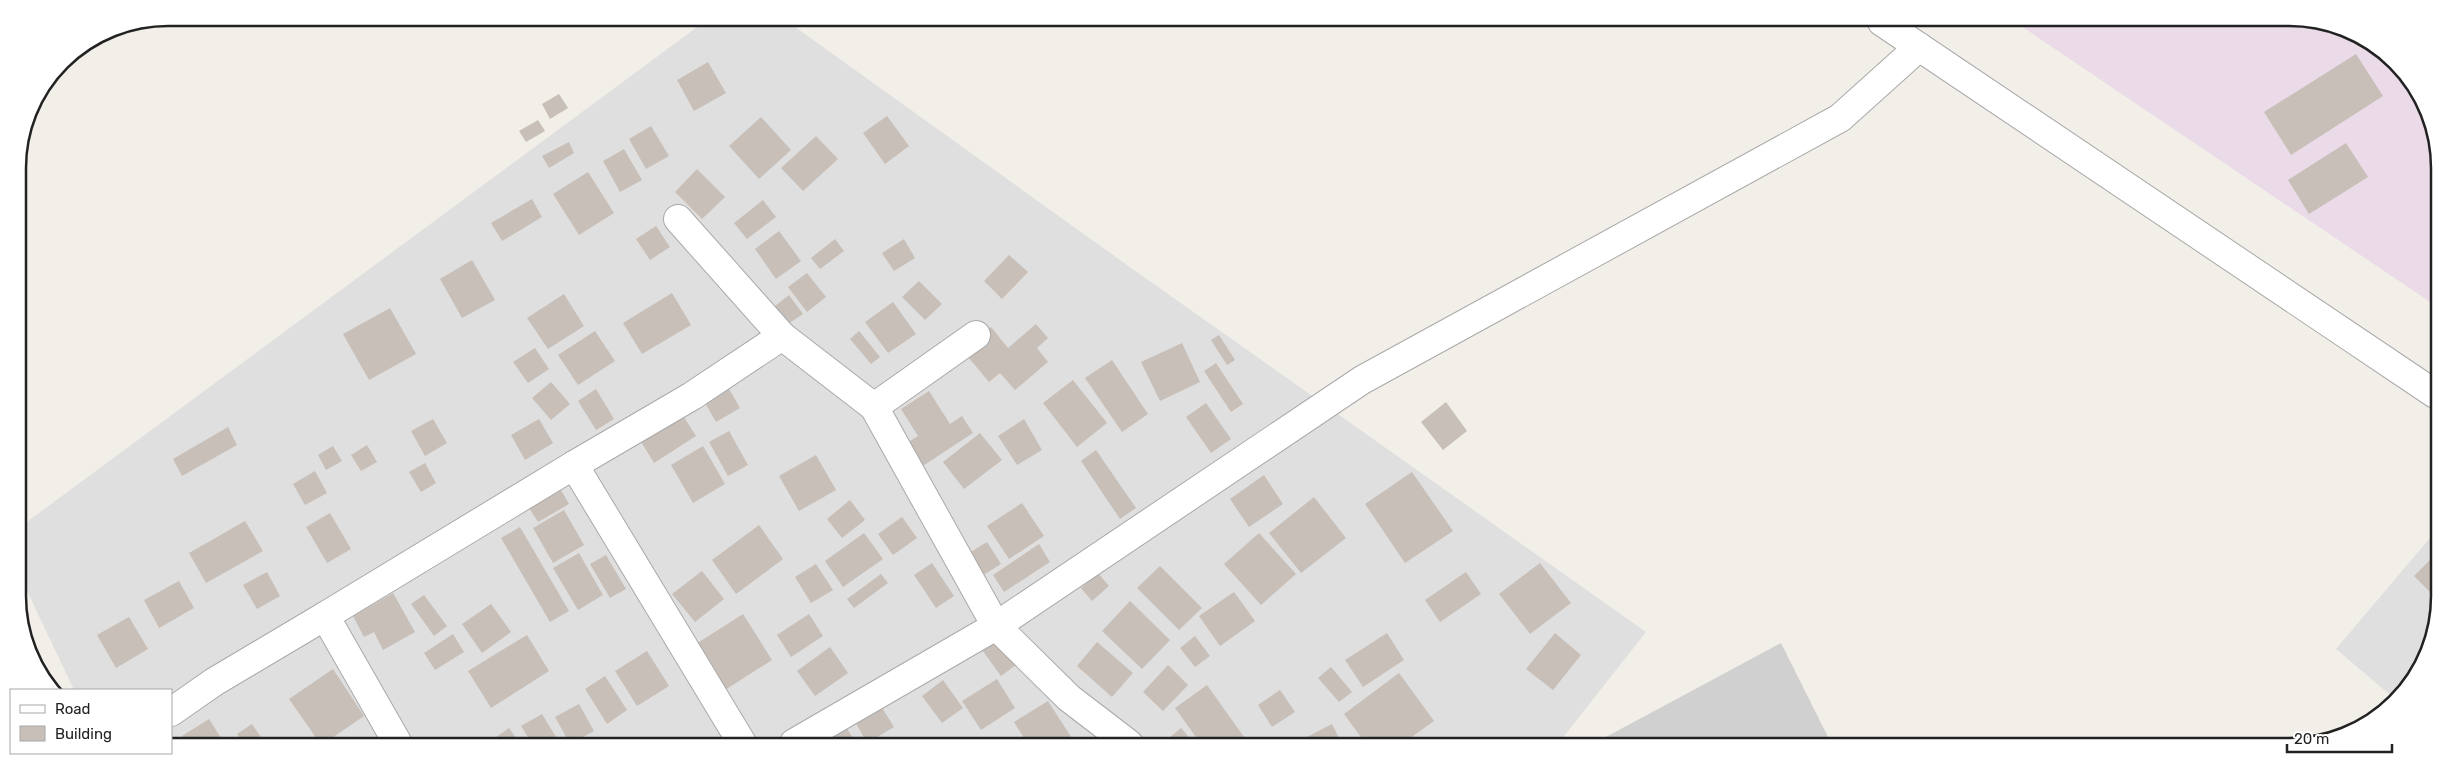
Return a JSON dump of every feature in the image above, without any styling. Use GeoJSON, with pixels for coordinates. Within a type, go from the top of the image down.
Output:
{"type":"FeatureCollection","features":[{"type":"Feature","properties":{"kind":"street"},"geometry":{"type":"LineString","coordinates":[[1888,26],[2431,391]]}},
{"type":"Feature","properties":{"kind":"street"},"geometry":{"type":"LineString","coordinates":[[803,738],[996,626],[1362,380],[1840,118],[1919,47]]}},
{"type":"Feature","properties":{"kind":"street"},"geometry":{"type":"LineString","coordinates":[[678,219],[782,336],[874,407],[996,626],[1069,698],[1121,738]]}},
{"type":"Feature","properties":{"kind":"street"},"geometry":{"type":"LineString","coordinates":[[874,407],[976,335]]}},
{"type":"Feature","properties":{"kind":"street"},"geometry":{"type":"LineString","coordinates":[[172,711],[214,682],[692,396],[782,336]]}},
{"type":"Feature","properties":{"kind":"street"},"geometry":{"type":"LineString","coordinates":[[574,465],[739,738]]}},
{"type":"Feature","properties":{"kind":"street"},"geometry":{"type":"LineString","coordinates":[[325,616],[395,738]]}},
{"type":"Feature","properties":{"kind":"shaded area"},"geometry":{"type":"Polygon","coordinates":[[[699,26],[794,26],[1127,265],[1646,632],[1563,737],[172,738],[172,689],[74,689],[26,589],[26,522],[699,26]]]}},
{"type":"Feature","properties":{"kind":"shaded area"},"geometry":{"type":"Polygon","coordinates":[[[2021,26],[2307,27],[2343,37],[2360,45],[2382,62],[2407,89],[2423,123],[2428,141],[2431,169],[2431,303],[2021,26]]]}},
{"type":"Feature","properties":{"kind":"shaded area"},"geometry":{"type":"Polygon","coordinates":[[[2431,537],[2430,614],[2420,650],[2412,667],[2401,682],[2390,694],[2336,649],[2431,537]]]}},
{"type":"Feature","properties":{"kind":"shaded area"},"geometry":{"type":"Polygon","coordinates":[[[1781,643],[1828,737],[1605,737],[1781,643]]]}},
{"type":"Feature","properties":{"kind":"building"},"geometry":{"type":"Polygon","coordinates":[[[2356,54],[2383,96],[2291,155],[2264,112],[2356,54]]]}},
{"type":"Feature","properties":{"kind":"building"},"geometry":{"type":"Polygon","coordinates":[[[708,62],[726,93],[694,111],[677,80],[708,62]]]}},
{"type":"Feature","properties":{"kind":"building"},"geometry":{"type":"Polygon","coordinates":[[[559,94],[568,108],[550,119],[542,104],[559,94]]]}},
{"type":"Feature","properties":{"kind":"building"},"geometry":{"type":"Polygon","coordinates":[[[887,116],[909,146],[885,164],[863,133],[887,116]]]}},
{"type":"Feature","properties":{"kind":"building"},"geometry":{"type":"Polygon","coordinates":[[[761,117],[791,150],[759,179],[729,146],[761,117]]]}},
{"type":"Feature","properties":{"kind":"building"},"geometry":{"type":"Polygon","coordinates":[[[538,120],[545,131],[526,142],[519,131],[538,120]]]}},
{"type":"Feature","properties":{"kind":"building"},"geometry":{"type":"Polygon","coordinates":[[[651,126],[669,156],[646,169],[629,139],[651,126]]]}},
{"type":"Feature","properties":{"kind":"building"},"geometry":{"type":"Polygon","coordinates":[[[816,136],[838,159],[803,191],[781,168],[816,136]]]}},
{"type":"Feature","properties":{"kind":"building"},"geometry":{"type":"Polygon","coordinates":[[[569,142],[574,153],[549,168],[542,156],[569,142]]]}},
{"type":"Feature","properties":{"kind":"building"},"geometry":{"type":"Polygon","coordinates":[[[2346,143],[2368,177],[2309,214],[2288,180],[2346,143]]]}},
{"type":"Feature","properties":{"kind":"building"},"geometry":{"type":"Polygon","coordinates":[[[624,149],[642,180],[620,192],[603,161],[624,149]]]}},
{"type":"Feature","properties":{"kind":"building"},"geometry":{"type":"Polygon","coordinates":[[[697,169],[725,197],[702,219],[675,192],[697,169]]]}},
{"type":"Feature","properties":{"kind":"building"},"geometry":{"type":"Polygon","coordinates":[[[588,172],[614,213],[579,235],[553,194],[588,172]]]}},
{"type":"Feature","properties":{"kind":"building"},"geometry":{"type":"Polygon","coordinates":[[[532,199],[542,217],[502,241],[491,223],[532,199]]]}},
{"type":"Feature","properties":{"kind":"building"},"geometry":{"type":"Polygon","coordinates":[[[763,200],[776,217],[747,239],[734,223],[763,200]]]}},
{"type":"Feature","properties":{"kind":"building"},"geometry":{"type":"Polygon","coordinates":[[[656,226],[670,247],[650,260],[636,239],[656,226]]]}},
{"type":"Feature","properties":{"kind":"building"},"geometry":{"type":"Polygon","coordinates":[[[779,231],[801,261],[776,279],[755,249],[779,231]]]}},
{"type":"Feature","properties":{"kind":"building"},"geometry":{"type":"Polygon","coordinates":[[[835,239],[844,251],[820,269],[811,258],[835,239]]]}},
{"type":"Feature","properties":{"kind":"building"},"geometry":{"type":"Polygon","coordinates":[[[904,239],[915,258],[894,271],[882,253],[904,239]]]}},
{"type":"Feature","properties":{"kind":"building"},"geometry":{"type":"Polygon","coordinates":[[[1009,255],[1028,272],[1002,299],[984,281],[1009,255]]]}},
{"type":"Feature","properties":{"kind":"building"},"geometry":{"type":"Polygon","coordinates":[[[472,260],[495,300],[462,318],[440,279],[472,260]]]}},
{"type":"Feature","properties":{"kind":"building"},"geometry":{"type":"Polygon","coordinates":[[[807,273],[826,297],[807,312],[788,287],[807,273]]]}},
{"type":"Feature","properties":{"kind":"building"},"geometry":{"type":"Polygon","coordinates":[[[919,281],[942,304],[925,320],[902,297],[919,281]]]}},
{"type":"Feature","properties":{"kind":"building"},"geometry":{"type":"Polygon","coordinates":[[[672,293],[691,325],[642,354],[623,323],[672,293]]]}},
{"type":"Feature","properties":{"kind":"building"},"geometry":{"type":"Polygon","coordinates":[[[564,294],[584,326],[548,349],[527,318],[564,294]]]}},
{"type":"Feature","properties":{"kind":"building"},"geometry":{"type":"Polygon","coordinates":[[[789,295],[803,314],[788,324],[775,306],[789,295]]]}},
{"type":"Feature","properties":{"kind":"building"},"geometry":{"type":"Polygon","coordinates":[[[893,302],[916,334],[888,353],[865,322],[893,302]]]}},
{"type":"Feature","properties":{"kind":"building"},"geometry":{"type":"Polygon","coordinates":[[[390,308],[416,354],[369,380],[343,334],[390,308]]]}},
{"type":"Feature","properties":{"kind":"building"},"geometry":{"type":"Polygon","coordinates":[[[1036,324],[1048,338],[1037,348],[1048,362],[1015,390],[1000,373],[989,382],[963,351],[991,327],[1008,348],[1036,324]]]}},
{"type":"Feature","properties":{"kind":"building"},"geometry":{"type":"Polygon","coordinates":[[[595,331],[615,361],[578,385],[558,355],[595,331]]]}},
{"type":"Feature","properties":{"kind":"building"},"geometry":{"type":"Polygon","coordinates":[[[859,331],[880,357],[871,364],[850,339],[859,331]]]}},
{"type":"Feature","properties":{"kind":"building"},"geometry":{"type":"Polygon","coordinates":[[[1219,335],[1235,360],[1227,365],[1211,340],[1219,335]]]}},
{"type":"Feature","properties":{"kind":"building"},"geometry":{"type":"Polygon","coordinates":[[[1182,343],[1200,382],[1160,401],[1141,362],[1182,343]]]}},
{"type":"Feature","properties":{"kind":"building"},"geometry":{"type":"Polygon","coordinates":[[[535,348],[549,369],[528,383],[513,362],[535,348]]]}},
{"type":"Feature","properties":{"kind":"building"},"geometry":{"type":"Polygon","coordinates":[[[1112,360],[1148,414],[1122,432],[1085,378],[1112,360]]]}},
{"type":"Feature","properties":{"kind":"building"},"geometry":{"type":"Polygon","coordinates":[[[1216,363],[1243,404],[1231,412],[1204,371],[1216,363]]]}},
{"type":"Feature","properties":{"kind":"building"},"geometry":{"type":"Polygon","coordinates":[[[1073,380],[1107,423],[1077,447],[1043,403],[1073,380]]]}},
{"type":"Feature","properties":{"kind":"building"},"geometry":{"type":"Polygon","coordinates":[[[551,382],[570,404],[551,420],[532,398],[551,382]]]}},
{"type":"Feature","properties":{"kind":"building"},"geometry":{"type":"Polygon","coordinates":[[[725,382],[740,408],[716,422],[701,396],[725,382]]]}},
{"type":"Feature","properties":{"kind":"building"},"geometry":{"type":"Polygon","coordinates":[[[596,389],[614,419],[596,430],[578,401],[596,389]]]}},
{"type":"Feature","properties":{"kind":"building"},"geometry":{"type":"Polygon","coordinates":[[[929,391],[950,424],[962,416],[973,433],[915,471],[899,448],[918,436],[901,409],[929,391]]]}},
{"type":"Feature","properties":{"kind":"building"},"geometry":{"type":"Polygon","coordinates":[[[1446,402],[1467,431],[1443,450],[1421,422],[1446,402]]]}},
{"type":"Feature","properties":{"kind":"building"},"geometry":{"type":"Polygon","coordinates":[[[1206,403],[1231,439],[1211,453],[1186,417],[1206,403]]]}},
{"type":"Feature","properties":{"kind":"building"},"geometry":{"type":"Polygon","coordinates":[[[682,414],[696,436],[654,463],[640,440],[682,414]]]}},
{"type":"Feature","properties":{"kind":"building"},"geometry":{"type":"Polygon","coordinates":[[[433,419],[447,443],[425,456],[411,431],[433,419]]]}},
{"type":"Feature","properties":{"kind":"building"},"geometry":{"type":"Polygon","coordinates":[[[539,419],[553,443],[525,460],[511,435],[539,419]]]}},
{"type":"Feature","properties":{"kind":"building"},"geometry":{"type":"Polygon","coordinates":[[[1024,419],[1042,450],[1017,465],[998,436],[1024,419]]]}},
{"type":"Feature","properties":{"kind":"building"},"geometry":{"type":"Polygon","coordinates":[[[228,427],[237,445],[182,476],[173,459],[228,427]]]}},
{"type":"Feature","properties":{"kind":"building"},"geometry":{"type":"Polygon","coordinates":[[[729,431],[748,465],[728,476],[709,442],[729,431]]]}},
{"type":"Feature","properties":{"kind":"building"},"geometry":{"type":"Polygon","coordinates":[[[980,433],[1002,460],[964,489],[943,462],[980,433]]]}},
{"type":"Feature","properties":{"kind":"building"},"geometry":{"type":"Polygon","coordinates":[[[367,445],[377,462],[361,471],[351,455],[367,445]]]}},
{"type":"Feature","properties":{"kind":"building"},"geometry":{"type":"Polygon","coordinates":[[[333,446],[342,461],[326,470],[318,455],[333,446]]]}},
{"type":"Feature","properties":{"kind":"building"},"geometry":{"type":"Polygon","coordinates":[[[703,446],[725,484],[693,503],[671,465],[703,446]]]}},
{"type":"Feature","properties":{"kind":"building"},"geometry":{"type":"Polygon","coordinates":[[[1096,450],[1136,508],[1120,519],[1081,461],[1096,450]]]}},
{"type":"Feature","properties":{"kind":"building"},"geometry":{"type":"Polygon","coordinates":[[[816,455],[836,490],[799,511],[779,476],[816,455]]]}},
{"type":"Feature","properties":{"kind":"building"},"geometry":{"type":"Polygon","coordinates":[[[425,463],[436,483],[421,492],[409,472],[425,463]]]}},
{"type":"Feature","properties":{"kind":"building"},"geometry":{"type":"Polygon","coordinates":[[[315,471],[327,493],[305,505],[293,484],[315,471]]]}},
{"type":"Feature","properties":{"kind":"building"},"geometry":{"type":"Polygon","coordinates":[[[1412,472],[1453,531],[1405,563],[1365,504],[1412,472]]]}},
{"type":"Feature","properties":{"kind":"building"},"geometry":{"type":"Polygon","coordinates":[[[1264,475],[1283,504],[1249,527],[1230,499],[1264,475]]]}},
{"type":"Feature","properties":{"kind":"building"},"geometry":{"type":"Polygon","coordinates":[[[561,490],[569,504],[538,522],[529,508],[561,490]]]}},
{"type":"Feature","properties":{"kind":"building"},"geometry":{"type":"Polygon","coordinates":[[[1314,497],[1346,538],[1301,573],[1269,533],[1314,497]]]}},
{"type":"Feature","properties":{"kind":"building"},"geometry":{"type":"Polygon","coordinates":[[[850,500],[865,520],[842,538],[827,519],[850,500]]]}},
{"type":"Feature","properties":{"kind":"building"},"geometry":{"type":"Polygon","coordinates":[[[1022,503],[1044,536],[1009,559],[987,526],[1022,503]]]}},
{"type":"Feature","properties":{"kind":"building"},"geometry":{"type":"Polygon","coordinates":[[[564,510],[584,545],[553,563],[533,528],[564,510]]]}},
{"type":"Feature","properties":{"kind":"building"},"geometry":{"type":"Polygon","coordinates":[[[330,513],[351,549],[327,563],[306,527],[330,513]]]}},
{"type":"Feature","properties":{"kind":"building"},"geometry":{"type":"Polygon","coordinates":[[[902,517],[917,538],[893,555],[878,534],[902,517]]]}},
{"type":"Feature","properties":{"kind":"building"},"geometry":{"type":"Polygon","coordinates":[[[245,521],[263,551],[206,583],[189,553],[245,521]]]}},
{"type":"Feature","properties":{"kind":"building"},"geometry":{"type":"Polygon","coordinates":[[[759,525],[783,559],[736,594],[712,560],[759,525]]]}},
{"type":"Feature","properties":{"kind":"building"},"geometry":{"type":"Polygon","coordinates":[[[520,527],[569,611],[550,622],[501,538],[520,527]]]}},
{"type":"Feature","properties":{"kind":"building"},"geometry":{"type":"Polygon","coordinates":[[[864,533],[883,559],[843,587],[825,561],[864,533]]]}},
{"type":"Feature","properties":{"kind":"building"},"geometry":{"type":"Polygon","coordinates":[[[1259,533],[1296,574],[1261,605],[1224,564],[1259,533]]]}},
{"type":"Feature","properties":{"kind":"building"},"geometry":{"type":"Polygon","coordinates":[[[987,542],[1001,564],[977,579],[964,556],[987,542]]]}},
{"type":"Feature","properties":{"kind":"building"},"geometry":{"type":"Polygon","coordinates":[[[1039,544],[1050,562],[1004,592],[993,575],[1039,544]]]}},
{"type":"Feature","properties":{"kind":"building"},"geometry":{"type":"Polygon","coordinates":[[[579,553],[603,595],[578,610],[553,568],[579,553]]]}},
{"type":"Feature","properties":{"kind":"building"},"geometry":{"type":"Polygon","coordinates":[[[606,555],[626,589],[610,598],[590,564],[606,555]]]}},
{"type":"Feature","properties":{"kind":"building"},"geometry":{"type":"Polygon","coordinates":[[[2431,559],[2431,593],[2414,576],[2431,559]]]}},
{"type":"Feature","properties":{"kind":"building"},"geometry":{"type":"Polygon","coordinates":[[[932,563],[954,596],[936,608],[914,575],[932,563]]]}},
{"type":"Feature","properties":{"kind":"building"},"geometry":{"type":"Polygon","coordinates":[[[1540,563],[1571,603],[1530,634],[1499,594],[1540,563]]]}},
{"type":"Feature","properties":{"kind":"building"},"geometry":{"type":"Polygon","coordinates":[[[816,564],[833,590],[811,603],[795,577],[816,564]]]}},
{"type":"Feature","properties":{"kind":"building"},"geometry":{"type":"Polygon","coordinates":[[[1160,566],[1202,608],[1179,630],[1137,588],[1160,566]]]}},
{"type":"Feature","properties":{"kind":"building"},"geometry":{"type":"Polygon","coordinates":[[[702,571],[724,599],[695,622],[672,594],[702,571]]]}},
{"type":"Feature","properties":{"kind":"building"},"geometry":{"type":"Polygon","coordinates":[[[267,572],[280,596],[257,609],[243,585],[267,572]]]}},
{"type":"Feature","properties":{"kind":"building"},"geometry":{"type":"Polygon","coordinates":[[[1466,572],[1481,594],[1440,622],[1425,600],[1466,572]]]}},
{"type":"Feature","properties":{"kind":"building"},"geometry":{"type":"Polygon","coordinates":[[[1098,573],[1109,586],[1092,601],[1081,588],[1098,573]]]}},
{"type":"Feature","properties":{"kind":"building"},"geometry":{"type":"Polygon","coordinates":[[[881,574],[888,583],[854,608],[847,599],[881,574]]]}},
{"type":"Feature","properties":{"kind":"building"},"geometry":{"type":"Polygon","coordinates":[[[179,581],[194,608],[159,628],[144,600],[179,581]]]}},
{"type":"Feature","properties":{"kind":"building"},"geometry":{"type":"Polygon","coordinates":[[[1234,592],[1255,621],[1220,646],[1199,616],[1234,592]]]}},
{"type":"Feature","properties":{"kind":"building"},"geometry":{"type":"Polygon","coordinates":[[[393,593],[415,632],[383,650],[374,632],[364,637],[353,616],[393,593]]]}},
{"type":"Feature","properties":{"kind":"building"},"geometry":{"type":"Polygon","coordinates":[[[424,595],[447,626],[434,636],[411,604],[424,595]]]}},
{"type":"Feature","properties":{"kind":"building"},"geometry":{"type":"Polygon","coordinates":[[[1130,601],[1170,640],[1142,669],[1102,631],[1130,601]]]}},
{"type":"Feature","properties":{"kind":"building"},"geometry":{"type":"Polygon","coordinates":[[[491,604],[511,632],[482,653],[462,624],[491,604]]]}},
{"type":"Feature","properties":{"kind":"building"},"geometry":{"type":"Polygon","coordinates":[[[743,614],[772,660],[725,690],[696,644],[743,614]]]}},
{"type":"Feature","properties":{"kind":"building"},"geometry":{"type":"Polygon","coordinates":[[[809,614],[823,636],[791,657],[777,635],[809,614]]]}},
{"type":"Feature","properties":{"kind":"building"},"geometry":{"type":"Polygon","coordinates":[[[129,617],[148,649],[116,668],[97,635],[129,617]]]}},
{"type":"Feature","properties":{"kind":"building"},"geometry":{"type":"Polygon","coordinates":[[[993,633],[1016,665],[1001,676],[977,643],[993,633]]]}},
{"type":"Feature","properties":{"kind":"building"},"geometry":{"type":"Polygon","coordinates":[[[1387,633],[1404,660],[1363,687],[1345,660],[1387,633]]]}},
{"type":"Feature","properties":{"kind":"building"},"geometry":{"type":"Polygon","coordinates":[[[1555,633],[1581,655],[1553,690],[1526,669],[1555,633]]]}},
{"type":"Feature","properties":{"kind":"building"},"geometry":{"type":"Polygon","coordinates":[[[453,634],[464,652],[435,670],[424,653],[453,634]]]}},
{"type":"Feature","properties":{"kind":"building"},"geometry":{"type":"Polygon","coordinates":[[[527,635],[549,671],[491,708],[468,671],[527,635]]]}},
{"type":"Feature","properties":{"kind":"building"},"geometry":{"type":"Polygon","coordinates":[[[1195,636],[1210,656],[1195,667],[1180,648],[1195,636]]]}},
{"type":"Feature","properties":{"kind":"building"},"geometry":{"type":"Polygon","coordinates":[[[1097,642],[1133,673],[1112,697],[1077,666],[1097,642]]]}},
{"type":"Feature","properties":{"kind":"building"},"geometry":{"type":"Polygon","coordinates":[[[830,647],[848,673],[815,696],[797,671],[830,647]]]}},
{"type":"Feature","properties":{"kind":"building"},"geometry":{"type":"Polygon","coordinates":[[[647,651],[669,686],[637,706],[615,671],[647,651]]]}},
{"type":"Feature","properties":{"kind":"building"},"geometry":{"type":"Polygon","coordinates":[[[1168,665],[1188,685],[1163,711],[1143,692],[1168,665]]]}},
{"type":"Feature","properties":{"kind":"building"},"geometry":{"type":"Polygon","coordinates":[[[1331,667],[1352,692],[1339,702],[1318,678],[1331,667]]]}},
{"type":"Feature","properties":{"kind":"building"},"geometry":{"type":"Polygon","coordinates":[[[333,669],[364,716],[332,738],[316,738],[289,699],[333,669]]]}},
{"type":"Feature","properties":{"kind":"building"},"geometry":{"type":"Polygon","coordinates":[[[1399,673],[1434,721],[1411,737],[1361,737],[1344,714],[1399,673]]]}},
{"type":"Feature","properties":{"kind":"building"},"geometry":{"type":"Polygon","coordinates":[[[605,676],[627,710],[607,724],[585,689],[605,676]]]}},
{"type":"Feature","properties":{"kind":"building"},"geometry":{"type":"Polygon","coordinates":[[[997,679],[1015,708],[981,730],[962,701],[997,679]]]}},
{"type":"Feature","properties":{"kind":"building"},"geometry":{"type":"Polygon","coordinates":[[[943,680],[963,708],[942,723],[922,696],[943,680]]]}},
{"type":"Feature","properties":{"kind":"building"},"geometry":{"type":"Polygon","coordinates":[[[1207,685],[1244,737],[1196,738],[1175,708],[1207,685]]]}},
{"type":"Feature","properties":{"kind":"building"},"geometry":{"type":"Polygon","coordinates":[[[1280,690],[1295,712],[1272,727],[1258,705],[1280,690]]]}},
{"type":"Feature","properties":{"kind":"building"},"geometry":{"type":"Polygon","coordinates":[[[1048,701],[1072,738],[1024,738],[1014,722],[1048,701]]]}},
{"type":"Feature","properties":{"kind":"building"},"geometry":{"type":"Polygon","coordinates":[[[879,703],[894,727],[876,738],[864,738],[853,718],[879,703]]]}},
{"type":"Feature","properties":{"kind":"building"},"geometry":{"type":"Polygon","coordinates":[[[579,704],[594,731],[582,738],[567,738],[555,717],[579,704]]]}},
{"type":"Feature","properties":{"kind":"building"},"geometry":{"type":"Polygon","coordinates":[[[542,714],[556,738],[528,738],[521,726],[542,714]]]}},
{"type":"Feature","properties":{"kind":"building"},"geometry":{"type":"Polygon","coordinates":[[[209,719],[221,738],[184,738],[182,736],[209,719]]]}},
{"type":"Feature","properties":{"kind":"building"},"geometry":{"type":"Polygon","coordinates":[[[252,724],[261,738],[240,738],[237,734],[252,724]]]}},
{"type":"Feature","properties":{"kind":"building"},"geometry":{"type":"Polygon","coordinates":[[[844,724],[853,738],[825,738],[844,724]]]}},
{"type":"Feature","properties":{"kind":"building"},"geometry":{"type":"Polygon","coordinates":[[[1332,724],[1339,737],[1306,737],[1332,724]]]}},
{"type":"Feature","properties":{"kind":"building"},"geometry":{"type":"Polygon","coordinates":[[[509,728],[516,738],[495,738],[509,728]]]}},
{"type":"Feature","properties":{"kind":"building"},"geometry":{"type":"Polygon","coordinates":[[[1181,728],[1189,738],[1170,738],[1181,728]]]}}]}
